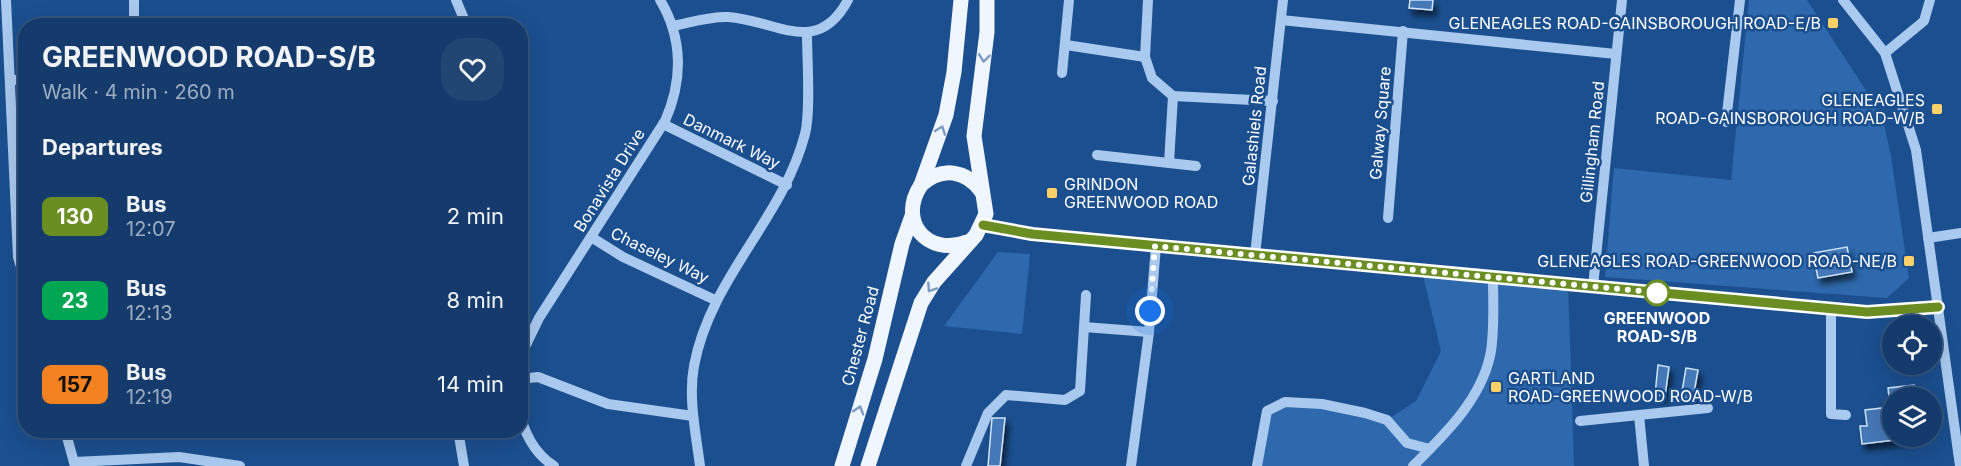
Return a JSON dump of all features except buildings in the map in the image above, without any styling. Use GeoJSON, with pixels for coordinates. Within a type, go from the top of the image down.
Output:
{"type":"FeatureCollection","features":[{"type":"Feature","properties":{"kind":"main road","name":"Chester Road"},"geometry":{"type":"LineString","coordinates":[[842,466],[875,359],[902,244],[912,216],[912,204],[946,115],[954,72],[961,0]]}},
{"type":"Feature","properties":{"kind":"main road"},"geometry":{"type":"LineString","coordinates":[[868,466],[921,303],[967,242],[983,225],[986,203],[982,192],[974,136],[987,32],[987,0]]}},
{"type":"Feature","properties":{"kind":"main road"},"geometry":{"type":"LineString","coordinates":[[921,185],[931,176],[953,172],[970,179],[982,192]]}},
{"type":"Feature","properties":{"kind":"main road"},"geometry":{"type":"LineString","coordinates":[[912,216],[916,229],[932,243],[950,246],[967,242]]}},
{"type":"Feature","properties":{"kind":"street"},"geometry":{"type":"LineString","coordinates":[[6,0],[18,257]]}},
{"type":"Feature","properties":{"kind":"street"},"geometry":{"type":"LineString","coordinates":[[134,0],[134,18]]}},
{"type":"Feature","properties":{"kind":"street"},"geometry":{"type":"LineString","coordinates":[[456,0],[464,18]]}},
{"type":"Feature","properties":{"kind":"street","name":"Bonavista Drive"},"geometry":{"type":"LineString","coordinates":[[528,341],[539,318],[663,124],[674,101],[679,68],[672,26],[660,0]]}},
{"type":"Feature","properties":{"kind":"street"},"geometry":{"type":"LineString","coordinates":[[672,26],[727,17],[807,34],[829,26],[848,0]]}},
{"type":"Feature","properties":{"kind":"street"},"geometry":{"type":"LineString","coordinates":[[1062,73],[1070,0]]}},
{"type":"Feature","properties":{"kind":"street"},"geometry":{"type":"LineString","coordinates":[[1148,0],[1145,57],[1152,78],[1173,96],[1273,101]]}},
{"type":"Feature","properties":{"kind":"street","name":"Galashiels Road"},"geometry":{"type":"LineString","coordinates":[[1255,255],[1282,0]]}},
{"type":"Feature","properties":{"kind":"street","name":"Gillingham Road"},"geometry":{"type":"LineString","coordinates":[[1593,287],[1622,0]]}},
{"type":"Feature","properties":{"kind":"street"},"geometry":{"type":"LineString","coordinates":[[1726,122],[1740,0]]}},
{"type":"Feature","properties":{"kind":"street"},"geometry":{"type":"LineString","coordinates":[[1843,0],[1885,53],[1916,150],[1960,466]]}},
{"type":"Feature","properties":{"kind":"street"},"geometry":{"type":"LineString","coordinates":[[1885,53],[1924,21],[1930,0]]}},
{"type":"Feature","properties":{"kind":"street"},"geometry":{"type":"LineString","coordinates":[[1281,20],[1616,54]]}},
{"type":"Feature","properties":{"kind":"street","name":"Galway Square"},"geometry":{"type":"LineString","coordinates":[[1388,218],[1403,31]]}},
{"type":"Feature","properties":{"kind":"street"},"geometry":{"type":"LineString","coordinates":[[700,466],[693,416],[694,368],[716,300],[787,184],[806,132],[807,34]]}},
{"type":"Feature","properties":{"kind":"street"},"geometry":{"type":"LineString","coordinates":[[1065,45],[1145,57]]}},
{"type":"Feature","properties":{"kind":"street"},"geometry":{"type":"LineString","coordinates":[[10,80],[18,80]]}},
{"type":"Feature","properties":{"kind":"street"},"geometry":{"type":"LineString","coordinates":[[1169,162],[1173,96]]}},
{"type":"Feature","properties":{"kind":"street","name":"Danmark Way"},"geometry":{"type":"LineString","coordinates":[[663,124],[787,184]]}},
{"type":"Feature","properties":{"kind":"street"},"geometry":{"type":"LineString","coordinates":[[1097,154],[1196,166]]}},
{"type":"Feature","properties":{"kind":"street"},"geometry":{"type":"LineString","coordinates":[[983,225],[1032,234],[1831,309],[1867,312],[1938,307]]}},
{"type":"Feature","properties":{"kind":"street"},"geometry":{"type":"LineString","coordinates":[[1928,238],[1961,233]]}},
{"type":"Feature","properties":{"kind":"street","name":"Chaseley Way"},"geometry":{"type":"LineString","coordinates":[[591,237],[623,257],[716,300]]}},
{"type":"Feature","properties":{"kind":"street"},"geometry":{"type":"LineString","coordinates":[[1131,466],[1149,333],[1155,246]]}},
{"type":"Feature","properties":{"kind":"street"},"geometry":{"type":"LineString","coordinates":[[1413,466],[1453,425],[1476,390],[1490,356],[1493,277]]}},
{"type":"Feature","properties":{"kind":"street"},"geometry":{"type":"LineString","coordinates":[[966,466],[987,413],[1006,395],[1065,400],[1080,391],[1086,295]]}},
{"type":"Feature","properties":{"kind":"street"},"geometry":{"type":"LineString","coordinates":[[1831,309],[1831,414],[1846,415]]}},
{"type":"Feature","properties":{"kind":"street"},"geometry":{"type":"LineString","coordinates":[[1084,327],[1149,333]]}},
{"type":"Feature","properties":{"kind":"street"},"geometry":{"type":"LineString","coordinates":[[528,378],[538,377],[608,404],[693,416]]}},
{"type":"Feature","properties":{"kind":"street"},"geometry":{"type":"LineString","coordinates":[[1257,466],[1267,411],[1285,402],[1322,404],[1387,420],[1407,443],[1430,449]]}},
{"type":"Feature","properties":{"kind":"street"},"geometry":{"type":"LineString","coordinates":[[1580,421],[1708,408]]}},
{"type":"Feature","properties":{"kind":"street"},"geometry":{"type":"LineString","coordinates":[[1639,415],[1644,466]]}},
{"type":"Feature","properties":{"kind":"street"},"geometry":{"type":"LineString","coordinates":[[528,434],[542,459],[554,466]]}},
{"type":"Feature","properties":{"kind":"street"},"geometry":{"type":"LineString","coordinates":[[67,438],[74,464],[179,457],[240,466]]}},
{"type":"Feature","properties":{"kind":"street"},"geometry":{"type":"LineString","coordinates":[[459,438],[464,466]]}},
{"type":"Feature","properties":{"kind":"shaded area"},"geometry":{"type":"Polygon","coordinates":[[[1749,0],[1807,0],[1882,115],[1891,156],[1909,278],[1887,298],[1605,277],[1614,168],[1731,180],[1749,0]]]}},
{"type":"Feature","properties":{"kind":"shaded area"},"geometry":{"type":"Polygon","coordinates":[[[998,252],[1030,254],[1022,334],[944,326],[998,252]]]}},
{"type":"Feature","properties":{"kind":"shaded area"},"geometry":{"type":"Polygon","coordinates":[[[1422,271],[1493,283],[1568,284],[1574,466],[1257,466],[1267,411],[1285,402],[1387,420],[1416,401],[1441,351],[1422,271]]]}},
{"type":"Feature","properties":{"kind":"bus line","name":"130"},"geometry":{"type":"LineString","coordinates":[[983,225],[1032,234],[1867,312],[1938,307]]}},
{"type":"Feature","properties":{"kind":"place","name":"GLENEAGLES ROAD-GAINSBOROUGH ROAD-E/B"},"geometry":{"type":"Point","coordinates":[1833,23]}},
{"type":"Feature","properties":{"kind":"place","name":"GLENEAGLES ROAD-GAINSBOROUGH ROAD-W/B"},"geometry":{"type":"Point","coordinates":[1937,109]}},
{"type":"Feature","properties":{"kind":"place","name":"GRINDON GREENWOOD ROAD"},"geometry":{"type":"Point","coordinates":[1052,193]}},
{"type":"Feature","properties":{"kind":"place","name":"GLENEAGLES ROAD-GREENWOOD ROAD-NE/B"},"geometry":{"type":"Point","coordinates":[1909,261]}},
{"type":"Feature","properties":{"kind":"place","name":"GREENWOOD ROAD-S/B"},"geometry":{"type":"Point","coordinates":[1657,293]}},
{"type":"Feature","properties":{"kind":"place","name":"GARTLAND ROAD-GREENWOOD ROAD-W/B"},"geometry":{"type":"Point","coordinates":[1496,387]}},
{"type":"Feature","properties":{"kind":"route"},"geometry":{"type":"LineString","coordinates":[[1150,311],[1155,246],[1664,293],[1657,293]]}}]}
